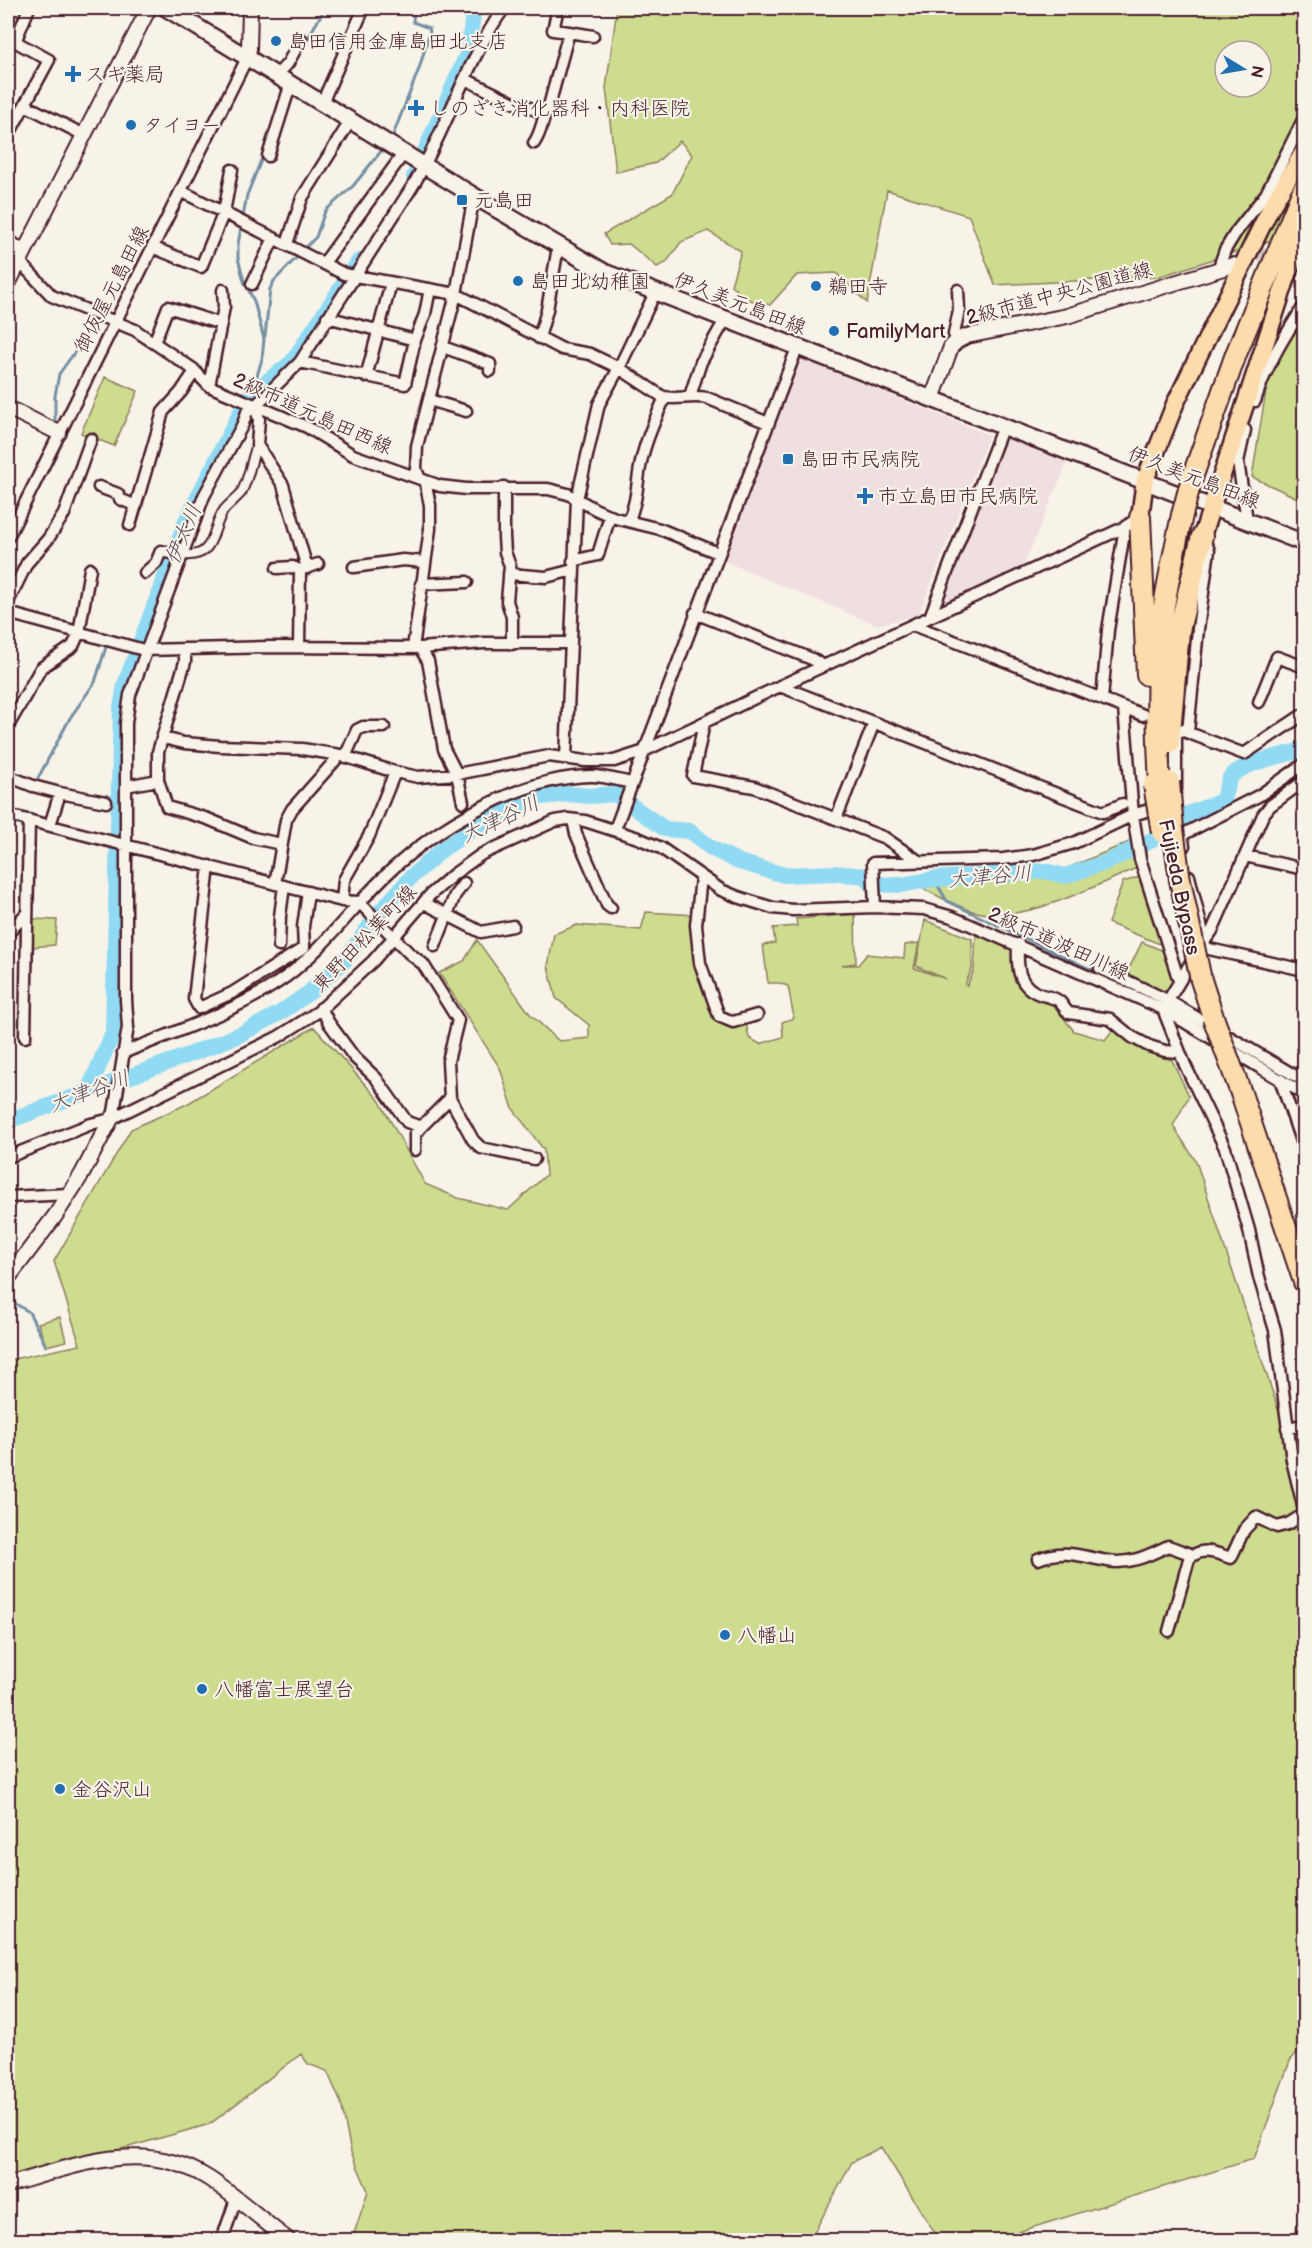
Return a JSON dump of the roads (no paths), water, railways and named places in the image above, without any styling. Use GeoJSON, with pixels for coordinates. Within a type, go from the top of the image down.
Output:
{"type":"FeatureCollection","features":[{"type":"Feature","properties":{"kind":"highway"},"geometry":{"type":"LineString","coordinates":[[1201,980],[1180,880],[1173,829],[1161,784],[1147,698],[1132,522],[1145,480],[1175,404],[1270,209],[1305,151]]}},
{"type":"Feature","properties":{"kind":"highway"},"geometry":{"type":"LineString","coordinates":[[1161,784],[1157,733],[1159,657],[1170,573],[1182,515],[1192,478],[1236,354],[1305,188]]}},
{"type":"Feature","properties":{"kind":"highway"},"geometry":{"type":"LineString","coordinates":[[1161,784],[1169,736],[1179,631],[1202,536],[1305,225]]}},
{"type":"Feature","properties":{"kind":"highway","name":"Fujieda Bypass"},"geometry":{"type":"LineString","coordinates":[[1161,784],[1165,850],[1180,910],[1201,980],[1305,1282]]}},
{"type":"Feature","properties":{"kind":"main road","name":"伊久美元島田線"},"geometry":{"type":"LineString","coordinates":[[166,8],[558,247],[604,272],[1305,543]]}},
{"type":"Feature","properties":{"kind":"street"},"geometry":{"type":"LineString","coordinates":[[8,136],[49,60],[11,41],[29,8]]}},
{"type":"Feature","properties":{"kind":"street"},"geometry":{"type":"LineString","coordinates":[[8,284],[149,8]]}},
{"type":"Feature","properties":{"kind":"street"},"geometry":{"type":"LineString","coordinates":[[247,58],[250,8]]}},
{"type":"Feature","properties":{"kind":"street"},"geometry":{"type":"LineString","coordinates":[[322,103],[364,8]]}},
{"type":"Feature","properties":{"kind":"street"},"geometry":{"type":"LineString","coordinates":[[8,1278],[82,1174],[112,1115],[128,1027],[125,845],[126,723],[136,676],[204,496],[243,424],[250,404],[300,362],[465,79],[480,46],[504,8]]}},
{"type":"Feature","properties":{"kind":"street"},"geometry":{"type":"LineString","coordinates":[[557,8],[553,30],[593,36]]}},
{"type":"Feature","properties":{"kind":"street"},"geometry":{"type":"LineString","coordinates":[[534,143],[539,136],[549,106],[569,32]]}},
{"type":"Feature","properties":{"kind":"street"},"geometry":{"type":"LineString","coordinates":[[277,75],[288,63],[301,39]]}},
{"type":"Feature","properties":{"kind":"street","name":"御仮屋元島田線"},"geometry":{"type":"LineString","coordinates":[[8,537],[247,58]]}},
{"type":"Feature","properties":{"kind":"street"},"geometry":{"type":"LineString","coordinates":[[465,79],[512,102],[545,113]]}},
{"type":"Feature","properties":{"kind":"street"},"geometry":{"type":"LineString","coordinates":[[268,156],[291,83]]}},
{"type":"Feature","properties":{"kind":"street"},"geometry":{"type":"LineString","coordinates":[[25,105],[84,135]]}},
{"type":"Feature","properties":{"kind":"street"},"geometry":{"type":"LineString","coordinates":[[1218,270],[1225,250],[1236,232],[1266,194],[1305,118]]}},
{"type":"Feature","properties":{"kind":"street"},"geometry":{"type":"LineString","coordinates":[[287,244],[302,198],[351,120]]}},
{"type":"Feature","properties":{"kind":"street"},"geometry":{"type":"LineString","coordinates":[[324,263],[417,161]]}},
{"type":"Feature","properties":{"kind":"street"},"geometry":{"type":"LineString","coordinates":[[152,247],[201,267],[224,212],[232,170]]}},
{"type":"Feature","properties":{"kind":"street"},"geometry":{"type":"LineString","coordinates":[[181,191],[301,253],[350,275],[456,294],[562,349],[590,354],[665,397],[707,398],[768,423]]}},
{"type":"Feature","properties":{"kind":"street"},"geometry":{"type":"LineString","coordinates":[[463,801],[457,774],[444,750],[428,661],[416,648],[421,584],[430,529],[430,505],[416,469],[417,446],[456,294],[474,196]]}},
{"type":"Feature","properties":{"kind":"street"},"geometry":{"type":"LineString","coordinates":[[252,284],[274,238]]}},
{"type":"Feature","properties":{"kind":"street","name":"2級市道元島田西線"},"geometry":{"type":"LineString","coordinates":[[8,239],[52,296],[135,330],[195,371],[208,386],[307,427],[353,455],[440,486],[466,489],[548,489],[568,494],[610,516],[660,529],[718,553]]}},
{"type":"Feature","properties":{"kind":"street"},"geometry":{"type":"LineString","coordinates":[[538,338],[547,310],[558,247]]}},
{"type":"Feature","properties":{"kind":"street","name":"2級市道中央公園道線"},"geometry":{"type":"LineString","coordinates":[[932,399],[946,356],[957,341],[967,336],[1067,316],[1233,265]]}},
{"type":"Feature","properties":{"kind":"street"},"geometry":{"type":"LineString","coordinates":[[366,377],[391,283]]}},
{"type":"Feature","properties":{"kind":"street"},"geometry":{"type":"LineString","coordinates":[[300,362],[405,384],[430,289]]}},
{"type":"Feature","properties":{"kind":"street"},"geometry":{"type":"LineString","coordinates":[[208,386],[224,307],[223,290]]}},
{"type":"Feature","properties":{"kind":"street"},"geometry":{"type":"LineString","coordinates":[[957,341],[954,334],[959,310],[958,291]]}},
{"type":"Feature","properties":{"kind":"street"},"geometry":{"type":"LineString","coordinates":[[566,758],[577,499],[599,404],[619,369],[655,293]]}},
{"type":"Feature","properties":{"kind":"street"},"geometry":{"type":"LineString","coordinates":[[1247,520],[1239,471],[1242,440],[1267,368],[1282,340],[1305,306]]}},
{"type":"Feature","properties":{"kind":"street"},"geometry":{"type":"LineString","coordinates":[[154,343],[168,307],[221,324]]}},
{"type":"Feature","properties":{"kind":"street"},"geometry":{"type":"LineString","coordinates":[[327,316],[415,340]]}},
{"type":"Feature","properties":{"kind":"street"},"geometry":{"type":"LineString","coordinates":[[690,396],[701,362],[725,320]]}},
{"type":"Feature","properties":{"kind":"street"},"geometry":{"type":"LineString","coordinates":[[443,347],[490,364],[490,371]]}},
{"type":"Feature","properties":{"kind":"street"},"geometry":{"type":"LineString","coordinates":[[615,829],[642,752],[797,348]]}},
{"type":"Feature","properties":{"kind":"street"},"geometry":{"type":"LineString","coordinates":[[130,525],[162,412],[181,392],[195,371]]}},
{"type":"Feature","properties":{"kind":"street"},"geometry":{"type":"LineString","coordinates":[[628,521],[636,504],[643,454],[665,397]]}},
{"type":"Feature","properties":{"kind":"street"},"geometry":{"type":"LineString","coordinates":[[429,400],[466,411]]}},
{"type":"Feature","properties":{"kind":"street"},"geometry":{"type":"LineString","coordinates":[[144,573],[156,563],[160,551],[190,556],[203,552],[210,544],[224,510],[241,493],[257,445],[259,419],[250,404]]}},
{"type":"Feature","properties":{"kind":"street"},"geometry":{"type":"LineString","coordinates":[[8,408],[59,433]]}},
{"type":"Feature","properties":{"kind":"street"},"geometry":{"type":"LineString","coordinates":[[930,617],[1003,426]]}},
{"type":"Feature","properties":{"kind":"street"},"geometry":{"type":"LineString","coordinates":[[8,602],[27,563],[48,539],[64,514],[91,439]]}},
{"type":"Feature","properties":{"kind":"street"},"geometry":{"type":"LineString","coordinates":[[257,445],[283,485],[303,569],[299,647]]}},
{"type":"Feature","properties":{"kind":"street"},"geometry":{"type":"LineString","coordinates":[[99,487],[118,494],[120,498],[136,506]]}},
{"type":"Feature","properties":{"kind":"street"},"geometry":{"type":"LineString","coordinates":[[504,488],[505,552],[510,566],[507,601],[512,617],[512,644]]}},
{"type":"Feature","properties":{"kind":"street"},"geometry":{"type":"LineString","coordinates":[[509,574],[546,578],[598,555],[610,516]]}},
{"type":"Feature","properties":{"kind":"street"},"geometry":{"type":"LineString","coordinates":[[163,738],[220,746],[302,749],[342,756],[418,777],[457,774],[535,757],[614,761],[642,752],[1132,522]]}},
{"type":"Feature","properties":{"kind":"street"},"geometry":{"type":"LineString","coordinates":[[1102,699],[1108,630],[1132,522]]}},
{"type":"Feature","properties":{"kind":"street"},"geometry":{"type":"LineString","coordinates":[[1188,732],[1198,629],[1209,550],[1202,536]]}},
{"type":"Feature","properties":{"kind":"street"},"geometry":{"type":"LineString","coordinates":[[354,567],[403,560],[424,562]]}},
{"type":"Feature","properties":{"kind":"street"},"geometry":{"type":"LineString","coordinates":[[277,568],[303,569],[318,564]]}},
{"type":"Feature","properties":{"kind":"street"},"geometry":{"type":"LineString","coordinates":[[8,726],[41,668],[73,646],[79,633],[90,570]]}},
{"type":"Feature","properties":{"kind":"street"},"geometry":{"type":"LineString","coordinates":[[421,584],[466,582]]}},
{"type":"Feature","properties":{"kind":"street"},"geometry":{"type":"LineString","coordinates":[[8,613],[131,648],[146,650],[299,647],[416,648],[484,643],[571,643]]}},
{"type":"Feature","properties":{"kind":"street"},"geometry":{"type":"LineString","coordinates":[[695,613],[812,659],[824,666]]}},
{"type":"Feature","properties":{"kind":"street"},"geometry":{"type":"LineString","coordinates":[[913,625],[1143,715]]}},
{"type":"Feature","properties":{"kind":"street"},"geometry":{"type":"LineString","coordinates":[[185,649],[185,662],[158,752],[158,780],[167,807],[208,819],[253,838],[281,844]]}},
{"type":"Feature","properties":{"kind":"street"},"geometry":{"type":"LineString","coordinates":[[1259,702],[1277,657],[1305,667]]}},
{"type":"Feature","properties":{"kind":"street"},"geometry":{"type":"LineString","coordinates":[[780,686],[1103,813],[1123,804]]}},
{"type":"Feature","properties":{"kind":"street"},"geometry":{"type":"LineString","coordinates":[[1124,708],[1133,817],[1140,859],[1179,981]]}},
{"type":"Feature","properties":{"kind":"street"},"geometry":{"type":"LineString","coordinates":[[875,908],[873,863],[1003,859],[1033,855],[1074,843],[1152,809],[1176,791],[1176,728],[1244,754],[1305,714]]}},
{"type":"Feature","properties":{"kind":"street"},"geometry":{"type":"LineString","coordinates":[[704,723],[693,776],[754,787],[885,838],[920,862]]}},
{"type":"Feature","properties":{"kind":"street"},"geometry":{"type":"LineString","coordinates":[[836,819],[874,723]]}},
{"type":"Feature","properties":{"kind":"street"},"geometry":{"type":"LineString","coordinates":[[279,946],[281,844],[286,820],[292,809],[342,756],[357,730],[363,727],[384,727]]}},
{"type":"Feature","properties":{"kind":"street"},"geometry":{"type":"LineString","coordinates":[[1202,944],[1182,835],[1260,795],[1305,764]]}},
{"type":"Feature","properties":{"kind":"street"},"geometry":{"type":"LineString","coordinates":[[342,901],[344,880],[369,836],[395,772]]}},
{"type":"Feature","properties":{"kind":"street"},"geometry":{"type":"LineString","coordinates":[[8,776],[33,786],[106,802]]}},
{"type":"Feature","properties":{"kind":"street"},"geometry":{"type":"LineString","coordinates":[[123,1055],[253,998],[288,975],[325,942],[388,873],[442,832],[504,797],[551,781],[573,777],[607,777],[630,785]]}},
{"type":"Feature","properties":{"kind":"street"},"geometry":{"type":"LineString","coordinates":[[126,786],[158,780]]}},
{"type":"Feature","properties":{"kind":"street"},"geometry":{"type":"LineString","coordinates":[[1168,1631],[1189,1558],[1192,1555],[1203,1550],[1231,1557],[1244,1530],[1256,1517],[1277,1527],[1288,1524],[1305,1512],[1292,1460],[1282,1367],[1275,1330],[1258,1278],[1249,1230],[1225,1148],[1180,1052],[1165,1004],[1212,931],[1263,815],[1270,806],[1305,781]]}},
{"type":"Feature","properties":{"kind":"street"},"geometry":{"type":"LineString","coordinates":[[50,825],[60,793]]}},
{"type":"Feature","properties":{"kind":"street"},"geometry":{"type":"LineString","coordinates":[[8,815],[342,901],[360,903],[409,953],[423,964],[458,1020],[448,1061],[450,1098],[472,1140],[481,1148],[534,1159]]}},
{"type":"Feature","properties":{"kind":"street"},"geometry":{"type":"LineString","coordinates":[[25,1037],[29,820]]}},
{"type":"Feature","properties":{"kind":"street"},"geometry":{"type":"LineString","coordinates":[[573,820],[576,834],[607,905],[611,908]]}},
{"type":"Feature","properties":{"kind":"street","name":"東野田松葉町線"},"geometry":{"type":"LineString","coordinates":[[8,1157],[112,1115],[278,1037],[321,1008],[373,961],[393,935],[454,874],[482,854],[555,821],[573,820],[615,829]]}},
{"type":"Feature","properties":{"kind":"street","name":"2級市道波田川線"},"geometry":{"type":"LineString","coordinates":[[615,829],[661,848],[701,877],[738,897],[774,908],[924,909],[960,920],[1165,1004],[1305,1094]]}},
{"type":"Feature","properties":{"kind":"street"},"geometry":{"type":"LineString","coordinates":[[1245,856],[1305,868]]}},
{"type":"Feature","properties":{"kind":"street"},"geometry":{"type":"LineString","coordinates":[[209,867],[194,999],[199,1008],[232,993],[304,948],[303,927],[308,892]]}},
{"type":"Feature","properties":{"kind":"street"},"geometry":{"type":"LineString","coordinates":[[701,877],[696,925],[700,963],[718,1016],[733,1022],[757,1015]]}},
{"type":"Feature","properties":{"kind":"street"},"geometry":{"type":"LineString","coordinates":[[435,945],[445,925],[455,895],[464,883]]}},
{"type":"Feature","properties":{"kind":"street"},"geometry":{"type":"LineString","coordinates":[[424,903],[481,932],[513,926]]}},
{"type":"Feature","properties":{"kind":"street"},"geometry":{"type":"LineString","coordinates":[[8,933],[27,913]]}},
{"type":"Feature","properties":{"kind":"street"},"geometry":{"type":"LineString","coordinates":[[1018,944],[1017,960],[1020,974],[1025,986],[1033,992],[1059,1001],[1069,1013],[1110,1019],[1132,1037],[1149,1046],[1180,1052]]}},
{"type":"Feature","properties":{"kind":"street"},"geometry":{"type":"LineString","coordinates":[[1202,944],[1305,970]]}},
{"type":"Feature","properties":{"kind":"street"},"geometry":{"type":"LineString","coordinates":[[1100,968],[1305,1081]]}},
{"type":"Feature","properties":{"kind":"street"},"geometry":{"type":"LineString","coordinates":[[321,1008],[354,1057],[376,1077],[407,1122],[421,1127]]}},
{"type":"Feature","properties":{"kind":"street"},"geometry":{"type":"LineString","coordinates":[[1280,1079],[1305,1150]]}},
{"type":"Feature","properties":{"kind":"street"},"geometry":{"type":"LineString","coordinates":[[415,1150],[415,1134],[450,1098]]}},
{"type":"Feature","properties":{"kind":"street"},"geometry":{"type":"LineString","coordinates":[[8,1197],[69,1194]]}},
{"type":"Feature","properties":{"kind":"street"},"geometry":{"type":"LineString","coordinates":[[1287,1428],[1305,1425]]}},
{"type":"Feature","properties":{"kind":"street"},"geometry":{"type":"LineString","coordinates":[[1038,1559],[1062,1552],[1109,1562],[1128,1561],[1145,1557],[1168,1546],[1192,1555]]}},
{"type":"Feature","properties":{"kind":"street"},"geometry":{"type":"LineString","coordinates":[[8,2185],[108,2158],[142,2156],[161,2158],[192,2169],[208,2178],[288,2241]]}},
{"type":"Feature","properties":{"kind":"street"},"geometry":{"type":"LineString","coordinates":[[222,2241],[236,2199]]}},
{"type":"Feature","properties":{"kind":"waterway"},"geometry":{"type":"LineString","coordinates":[[301,50],[325,8]]}},
{"type":"Feature","properties":{"kind":"waterway"},"geometry":{"type":"LineString","coordinates":[[393,135],[419,69],[430,31],[429,28],[413,22],[414,8]]}},
{"type":"Feature","properties":{"kind":"waterway","name":"伊太川"},"geometry":{"type":"LineString","coordinates":[[470,37],[474,8]]}},
{"type":"Feature","properties":{"kind":"waterway","name":"伊太川"},"geometry":{"type":"LineString","coordinates":[[414,177],[468,52],[469,44]]}},
{"type":"Feature","properties":{"kind":"waterway"},"geometry":{"type":"LineString","coordinates":[[279,103],[283,91]]}},
{"type":"Feature","properties":{"kind":"waterway"},"geometry":{"type":"LineString","coordinates":[[303,250],[316,237],[325,211],[353,186],[382,150]]}},
{"type":"Feature","properties":{"kind":"waterway"},"geometry":{"type":"LineString","coordinates":[[252,393],[262,359],[264,339],[254,301],[244,281],[238,258],[238,244],[247,195],[264,153]]}},
{"type":"Feature","properties":{"kind":"waterway"},"geometry":{"type":"LineString","coordinates":[[265,336],[270,289],[274,281],[299,255]]}},
{"type":"Feature","properties":{"kind":"waterway","name":"伊太川"},"geometry":{"type":"LineString","coordinates":[[88,1091],[113,1033],[121,708],[125,684],[186,521],[243,407],[252,393],[292,362],[359,261]]}},
{"type":"Feature","properties":{"kind":"waterway"},"geometry":{"type":"LineString","coordinates":[[55,421],[55,396],[59,374],[84,339],[92,320]]}},
{"type":"Feature","properties":{"kind":"waterway"},"geometry":{"type":"LineString","coordinates":[[250,456],[253,441]]}},
{"type":"Feature","properties":{"kind":"waterway"},"geometry":{"type":"LineString","coordinates":[[36,782],[70,718],[95,682],[106,647]]}},
{"type":"Feature","properties":{"kind":"waterway","name":"大津谷川"},"geometry":{"type":"LineString","coordinates":[[8,1121],[194,1053],[241,1034],[280,1013],[310,992],[345,960],[380,912],[412,876],[444,848],[511,808],[542,797],[568,794],[590,796],[615,794],[665,829],[690,831],[711,848],[739,862],[784,875],[834,873],[866,876],[871,884],[901,885],[934,879],[1045,871],[1065,876],[1107,862],[1152,840],[1188,814],[1222,801],[1230,778],[1236,772],[1264,760],[1304,749]]}},
{"type":"Feature","properties":{"kind":"waterway"},"geometry":{"type":"LineString","coordinates":[[934,879],[947,901],[1136,991]]}},
{"type":"Feature","properties":{"kind":"waterway"},"geometry":{"type":"LineString","coordinates":[[8,1299],[29,1312],[46,1346]]}},
{"type":"Feature","properties":{"kind":"tunnel"},"geometry":{"type":"LineString","coordinates":[[1238,263],[1282,250]]}},
{"type":"Feature","properties":{"kind":"place","name":"島田信用金庫島田北支店"},"geometry":{"type":"Point","coordinates":[276,41]}},
{"type":"Feature","properties":{"kind":"place","name":"スギ薬局"},"geometry":{"type":"Point","coordinates":[73,74]}},
{"type":"Feature","properties":{"kind":"place","name":"しのざき消化器科・内科医院"},"geometry":{"type":"Point","coordinates":[416,108]}},
{"type":"Feature","properties":{"kind":"place","name":"タイヨー"},"geometry":{"type":"Point","coordinates":[131,125]}},
{"type":"Feature","properties":{"kind":"place","name":"元島田"},"geometry":{"type":"Point","coordinates":[462,200]}},
{"type":"Feature","properties":{"kind":"place","name":"島田北幼稚園"},"geometry":{"type":"Point","coordinates":[518,281]}},
{"type":"Feature","properties":{"kind":"place","name":"鵜田寺"},"geometry":{"type":"Point","coordinates":[816,286]}},
{"type":"Feature","properties":{"kind":"place","name":"FamilyMart"},"geometry":{"type":"Point","coordinates":[834,331]}},
{"type":"Feature","properties":{"kind":"place","name":"島田市民病院"},"geometry":{"type":"Point","coordinates":[788,459]}},
{"type":"Feature","properties":{"kind":"place","name":"市立島田市民病院"},"geometry":{"type":"Point","coordinates":[865,496]}},
{"type":"Feature","properties":{"kind":"place","name":"八幡山"},"geometry":{"type":"Point","coordinates":[725,1635]}},
{"type":"Feature","properties":{"kind":"place","name":"八幡富士展望台"},"geometry":{"type":"Point","coordinates":[202,1689]}},
{"type":"Feature","properties":{"kind":"place","name":"金谷沢山"},"geometry":{"type":"Point","coordinates":[60,1789]}}]}
